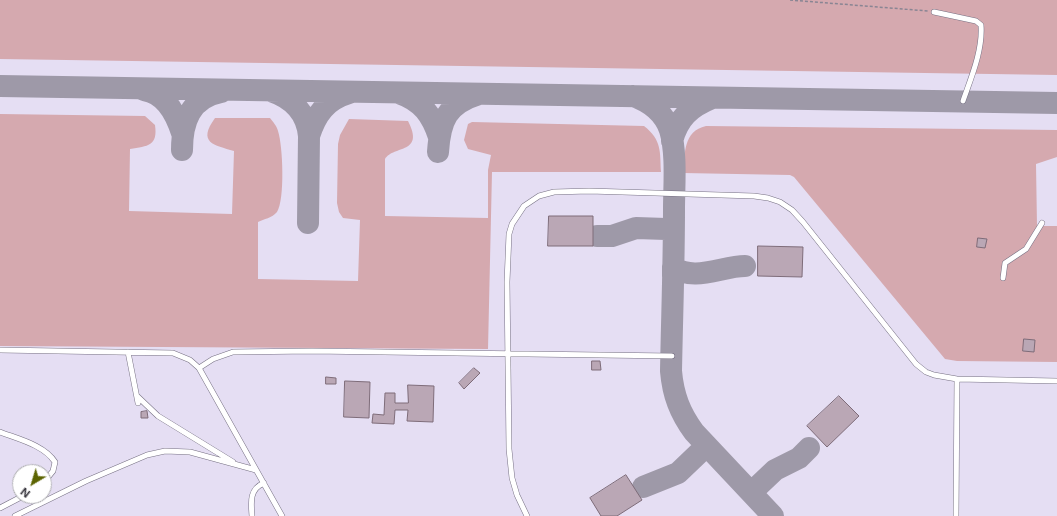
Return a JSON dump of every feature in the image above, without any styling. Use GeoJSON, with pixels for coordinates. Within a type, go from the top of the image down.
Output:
{"type":"FeatureCollection","features":[{"type":"Feature","properties":{"kind":"lane"},"geometry":{"type":"LineString","coordinates":[[934,12],[976,21],[981,25],[982,35],[974,69],[963,101]]}},
{"type":"Feature","properties":{"kind":"lane"},"geometry":{"type":"LineString","coordinates":[[527,516],[517,495],[512,478],[507,422],[509,234],[516,215],[530,201],[539,196],[554,192],[736,194],[768,198],[780,202],[792,210],[823,246],[916,364],[926,372],[957,379],[1057,381]]}},
{"type":"Feature","properties":{"kind":"lane"},"geometry":{"type":"LineString","coordinates":[[1002,278],[1005,263],[1026,249],[1042,223]]}},
{"type":"Feature","properties":{"kind":"lane"},"geometry":{"type":"LineString","coordinates":[[0,350],[173,353],[183,356],[199,368],[282,516]]}},
{"type":"Feature","properties":{"kind":"lane"},"geometry":{"type":"LineString","coordinates":[[199,368],[213,359],[233,352],[312,351],[672,356]]}},
{"type":"Feature","properties":{"kind":"lane"},"geometry":{"type":"LineString","coordinates":[[128,352],[138,403]]}},
{"type":"Feature","properties":{"kind":"lane"},"geometry":{"type":"LineString","coordinates":[[956,516],[957,379]]}},
{"type":"Feature","properties":{"kind":"lane"},"geometry":{"type":"LineString","coordinates":[[137,396],[158,416],[237,465]]}},
{"type":"Feature","properties":{"kind":"lane"},"geometry":{"type":"LineString","coordinates":[[0,432],[36,446],[50,454],[55,462],[52,472]]}},
{"type":"Feature","properties":{"kind":"lane"},"geometry":{"type":"LineString","coordinates":[[15,516],[147,455],[165,451],[190,452],[256,470]]}},
{"type":"Feature","properties":{"kind":"lane"},"geometry":{"type":"LineString","coordinates":[[252,516],[251,495],[258,485],[264,483]]}},
{"type":"Feature","properties":{"kind":"lane"},"geometry":{"type":"LineString","coordinates":[[0,508],[12,502]]}},
{"type":"Feature","properties":{"kind":"path"},"geometry":{"type":"LineString","coordinates":[[790,0],[934,12]]}},
{"type":"Feature","properties":{"kind":"shaded area"},"geometry":{"type":"Polygon","coordinates":[[[0,0],[1057,0],[1057,75],[0,59],[0,0]]]}},
{"type":"Feature","properties":{"kind":"shaded area"},"geometry":{"type":"Polygon","coordinates":[[[0,114],[145,116],[155,125],[156,132],[153,141],[147,146],[130,149],[129,211],[232,214],[234,151],[214,145],[210,142],[208,133],[210,126],[215,118],[270,118],[277,127],[280,138],[282,185],[280,206],[277,212],[258,222],[258,279],[358,281],[360,220],[343,218],[339,212],[337,203],[338,144],[340,135],[349,119],[408,121],[413,139],[411,144],[389,155],[385,159],[385,216],[488,218],[488,170],[491,155],[468,149],[464,140],[468,124],[472,122],[644,126],[650,131],[657,141],[660,152],[661,172],[492,172],[488,349],[0,346],[0,114]]]}},
{"type":"Feature","properties":{"kind":"shaded area"},"geometry":{"type":"Polygon","coordinates":[[[706,126],[1057,130],[1057,157],[1036,164],[1037,226],[1057,226],[1057,362],[957,361],[945,359],[794,177],[790,175],[683,173],[685,151],[689,138],[698,129],[706,126]]]}},
{"type":"Feature","properties":{"kind":"building"},"geometry":{"type":"Polygon","coordinates":[[[549,216],[593,216],[593,246],[548,246],[549,216]]]}},
{"type":"Feature","properties":{"kind":"building"},"geometry":{"type":"Polygon","coordinates":[[[978,238],[987,239],[985,248],[977,247],[978,238]]]}},
{"type":"Feature","properties":{"kind":"building"},"geometry":{"type":"Polygon","coordinates":[[[758,246],[803,247],[802,277],[758,276],[758,246]]]}},
{"type":"Feature","properties":{"kind":"building"},"geometry":{"type":"Polygon","coordinates":[[[1024,339],[1035,340],[1034,352],[1023,351],[1024,339]]]}},
{"type":"Feature","properties":{"kind":"building"},"geometry":{"type":"Polygon","coordinates":[[[592,361],[600,361],[601,370],[592,370],[592,361]]]}},
{"type":"Feature","properties":{"kind":"building"},"geometry":{"type":"Polygon","coordinates":[[[474,368],[480,373],[464,389],[459,383],[474,368]]]}},
{"type":"Feature","properties":{"kind":"building"},"geometry":{"type":"Polygon","coordinates":[[[326,377],[336,378],[336,384],[326,384],[326,377]]]}},
{"type":"Feature","properties":{"kind":"building"},"geometry":{"type":"Polygon","coordinates":[[[345,381],[370,382],[369,418],[344,417],[345,381]]]}},
{"type":"Feature","properties":{"kind":"building"},"geometry":{"type":"Polygon","coordinates":[[[408,385],[434,386],[433,422],[407,421],[408,410],[395,410],[394,424],[372,423],[373,414],[384,415],[385,393],[395,393],[395,403],[408,403],[408,385]]]}},
{"type":"Feature","properties":{"kind":"building"},"geometry":{"type":"Polygon","coordinates":[[[839,396],[859,416],[827,447],[807,426],[839,396]]]}},
{"type":"Feature","properties":{"kind":"building"},"geometry":{"type":"Polygon","coordinates":[[[147,411],[148,418],[141,418],[141,412],[147,411]]]}},
{"type":"Feature","properties":{"kind":"building"},"geometry":{"type":"Polygon","coordinates":[[[626,475],[642,500],[617,516],[601,516],[590,498],[626,475]]]}},
{"type":"Feature","properties":{"kind":"taxiway"},"geometry":{"type":"LineString","coordinates":[[0,86],[1057,103]]}},
{"type":"Feature","properties":{"kind":"taxiway"},"geometry":{"type":"LineString","coordinates":[[144,90],[158,95],[164,100],[173,112],[182,133]]}},
{"type":"Feature","properties":{"kind":"taxiway"},"geometry":{"type":"LineString","coordinates":[[271,91],[292,102],[302,114],[308,128],[308,223]]}},
{"type":"Feature","properties":{"kind":"taxiway"},"geometry":{"type":"LineString","coordinates":[[182,150],[184,130],[190,113],[202,100],[210,95],[221,92]]}},
{"type":"Feature","properties":{"kind":"taxiway"},"geometry":{"type":"LineString","coordinates":[[309,136],[315,121],[323,109],[334,100],[349,93]]}},
{"type":"Feature","properties":{"kind":"taxiway"},"geometry":{"type":"LineString","coordinates":[[399,93],[414,100],[425,110],[433,122],[439,137]]}},
{"type":"Feature","properties":{"kind":"taxiway"},"geometry":{"type":"LineString","coordinates":[[438,152],[443,122],[447,115],[452,108],[459,103],[479,94]]}},
{"type":"Feature","properties":{"kind":"taxiway"},"geometry":{"type":"LineString","coordinates":[[633,96],[651,105],[664,118],[670,130],[674,149],[675,180],[671,371],[675,396],[681,411],[694,432],[773,516]]}},
{"type":"Feature","properties":{"kind":"taxiway"},"geometry":{"type":"LineString","coordinates":[[672,141],[681,120],[686,114],[697,105],[712,98]]}},
{"type":"Feature","properties":{"kind":"taxiway"},"geometry":{"type":"LineString","coordinates":[[597,236],[612,236],[636,228],[666,229]]}},
{"type":"Feature","properties":{"kind":"taxiway"},"geometry":{"type":"LineString","coordinates":[[676,275],[673,276],[673,267],[681,271],[699,273],[745,266]]}},
{"type":"Feature","properties":{"kind":"taxiway"},"geometry":{"type":"LineString","coordinates":[[756,488],[775,470],[799,458],[809,448]]}},
{"type":"Feature","properties":{"kind":"taxiway"},"geometry":{"type":"LineString","coordinates":[[643,487],[678,473],[701,451]]}}]}
